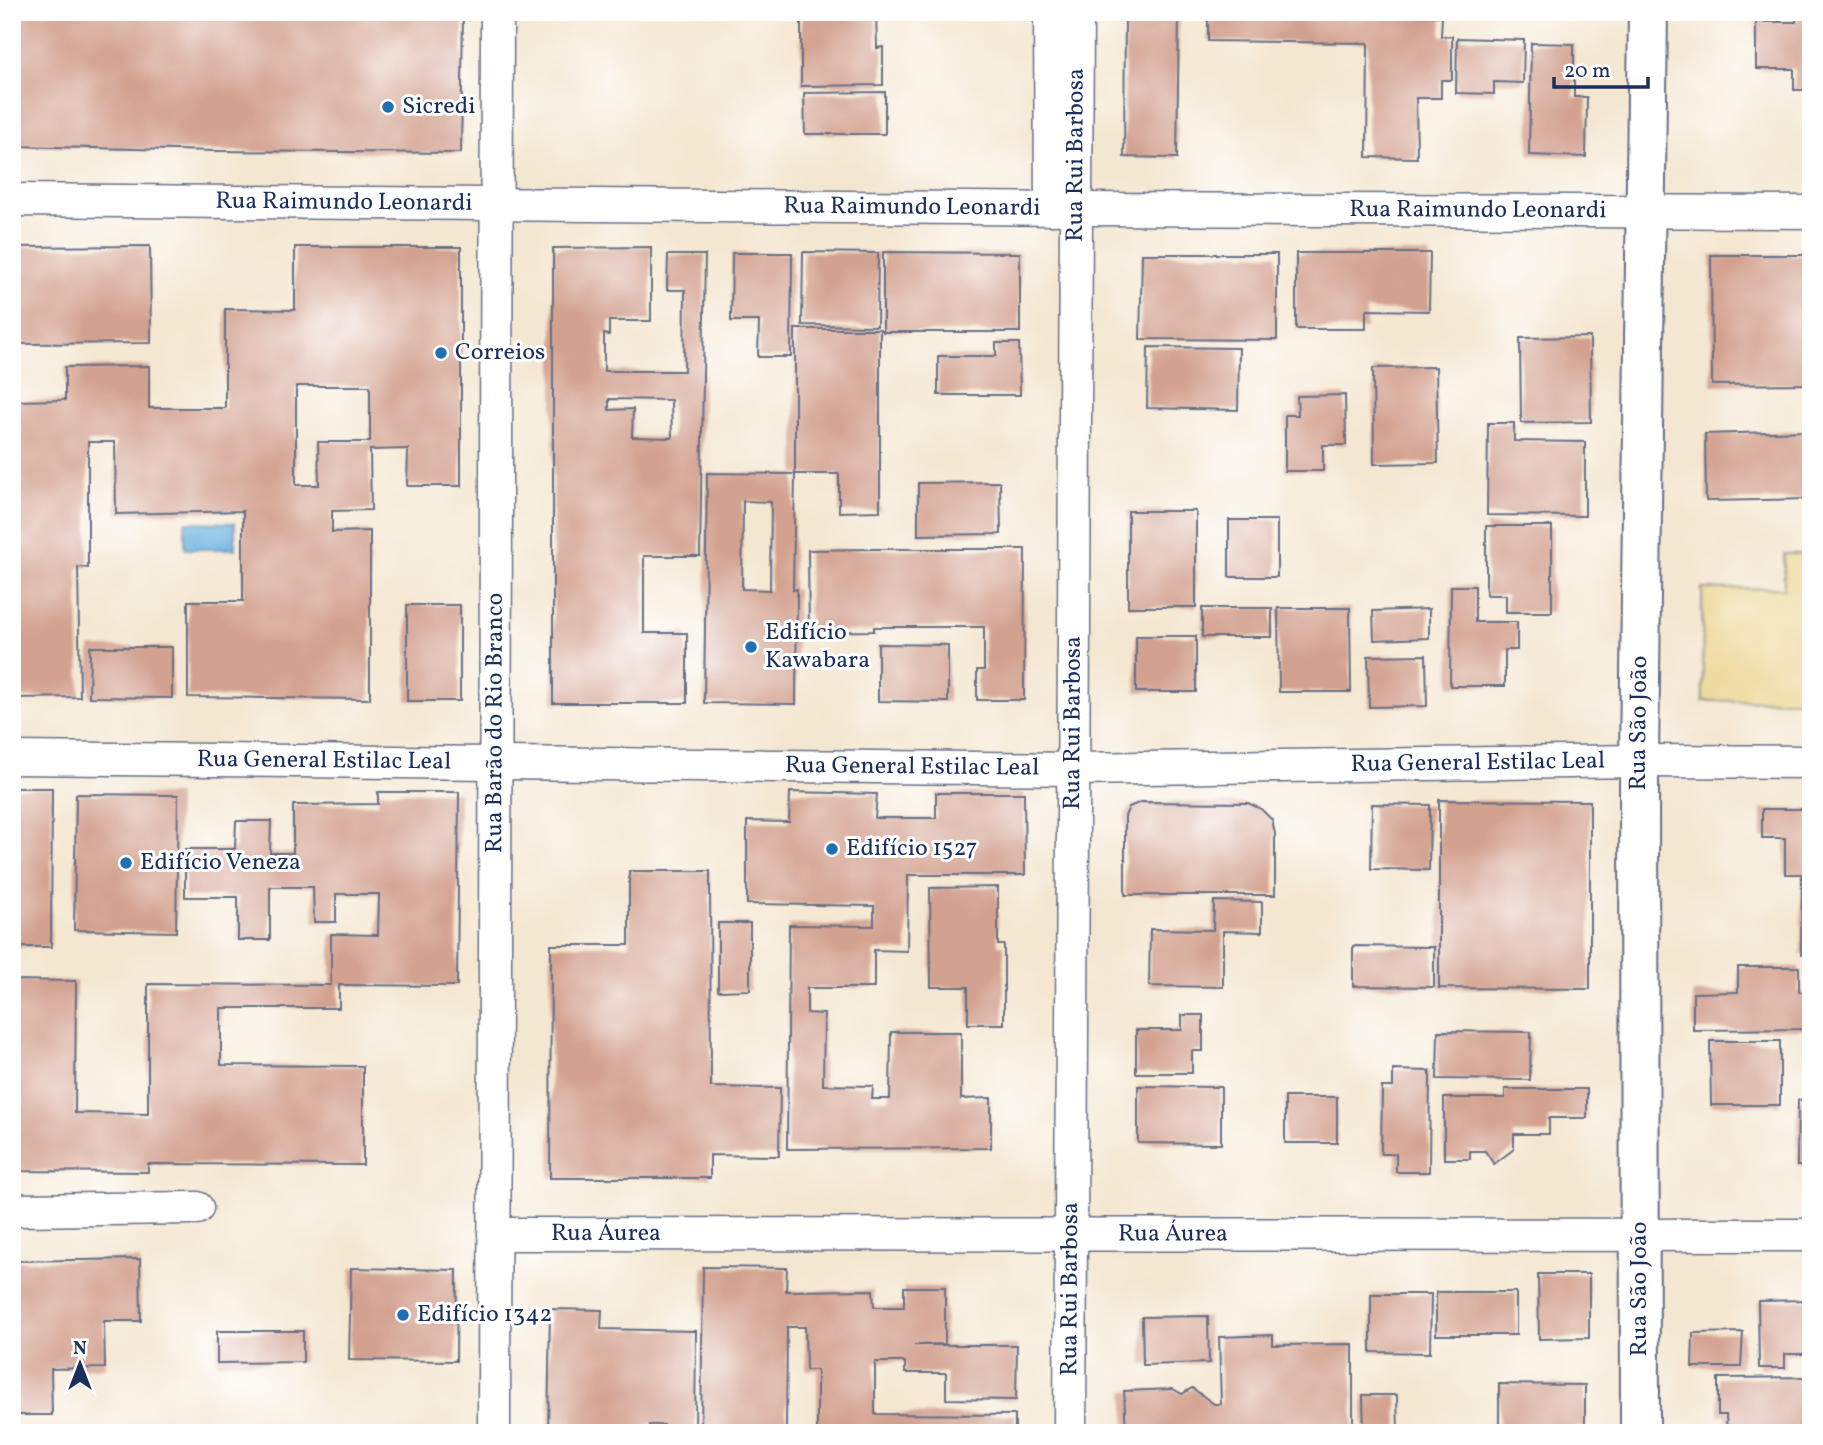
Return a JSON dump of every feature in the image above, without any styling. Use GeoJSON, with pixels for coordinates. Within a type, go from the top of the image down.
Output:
{"type":"FeatureCollection","features":[{"type":"Feature","properties":{"kind":"main road","name":"Rua São João"},"geometry":{"type":"LineString","coordinates":[[1640,1433],[1639,761],[1648,12]]}},
{"type":"Feature","properties":{"kind":"street","name":"Rua Barão do Rio Branco"},"geometry":{"type":"LineString","coordinates":[[494,1433],[497,12]]}},
{"type":"Feature","properties":{"kind":"street"},"geometry":{"type":"LineString","coordinates":[[1050,12],[1063,209]]}},
{"type":"Feature","properties":{"kind":"street","name":"Rua Rui Barbosa"},"geometry":{"type":"LineString","coordinates":[[1070,1433],[1074,769],[1063,209],[1077,12]]}},
{"type":"Feature","properties":{"kind":"street","name":"Rua Raimundo Leonardi"},"geometry":{"type":"LineString","coordinates":[[12,200],[1811,212]]}},
{"type":"Feature","properties":{"kind":"street","name":"Rua General Estilac Leal"},"geometry":{"type":"LineString","coordinates":[[12,758],[1074,769],[1639,761],[1811,762]]}},
{"type":"Feature","properties":{"kind":"street"},"geometry":{"type":"LineString","coordinates":[[12,1210],[197,1208]]}},
{"type":"Feature","properties":{"kind":"street","name":"Rua Áurea"},"geometry":{"type":"LineString","coordinates":[[494,1234],[1811,1235]]}},
{"type":"Feature","properties":{"kind":"sand"},"geometry":{"type":"Polygon","coordinates":[[[1784,554],[1811,554],[1811,700],[1703,701],[1702,589],[1784,588],[1784,554]]]}},
{"type":"Feature","properties":{"kind":"water"},"geometry":{"type":"Polygon","coordinates":[[[185,522],[235,523],[235,549],[185,549],[185,522]]]}},
{"type":"Feature","properties":{"kind":"building"},"geometry":{"type":"Polygon","coordinates":[[[12,12],[463,12],[461,153],[12,146],[12,12]]]}},
{"type":"Feature","properties":{"kind":"building"},"geometry":{"type":"Polygon","coordinates":[[[801,12],[876,12],[877,48],[883,47],[883,85],[801,86],[801,12]]]}},
{"type":"Feature","properties":{"kind":"building"},"geometry":{"type":"Polygon","coordinates":[[[1125,12],[1179,12],[1177,158],[1124,157],[1125,12]]]}},
{"type":"Feature","properties":{"kind":"building"},"geometry":{"type":"Polygon","coordinates":[[[1208,12],[1417,12],[1417,16],[1442,16],[1441,36],[1452,36],[1452,80],[1441,80],[1441,98],[1416,98],[1417,158],[1367,157],[1368,43],[1208,41],[1208,12]]]}},
{"type":"Feature","properties":{"kind":"building"},"geometry":{"type":"Polygon","coordinates":[[[1796,12],[1811,12],[1811,90],[1794,90],[1794,69],[1756,69],[1756,22],[1796,22],[1796,12]]]}},
{"type":"Feature","properties":{"kind":"building"},"geometry":{"type":"Polygon","coordinates":[[[1457,38],[1524,40],[1523,83],[1494,82],[1494,94],[1456,93],[1457,38]]]}},
{"type":"Feature","properties":{"kind":"building"},"geometry":{"type":"Polygon","coordinates":[[[1531,43],[1574,44],[1574,97],[1587,97],[1586,157],[1529,155],[1531,43]]]}},
{"type":"Feature","properties":{"kind":"building"},"geometry":{"type":"Polygon","coordinates":[[[885,92],[885,134],[805,134],[804,93],[885,92]]]}},
{"type":"Feature","properties":{"kind":"building"},"geometry":{"type":"Polygon","coordinates":[[[150,246],[151,343],[12,344],[12,247],[150,246]]]}},
{"type":"Feature","properties":{"kind":"building"},"geometry":{"type":"Polygon","coordinates":[[[295,247],[461,247],[461,486],[407,486],[408,449],[370,450],[371,510],[332,511],[332,532],[370,531],[370,699],[188,697],[188,601],[243,601],[243,511],[116,514],[115,442],[88,442],[88,568],[78,567],[80,697],[12,698],[12,401],[65,400],[65,367],[149,366],[149,408],[225,408],[225,309],[295,310],[295,247]],[[296,386],[296,485],[319,485],[318,442],[370,442],[370,386],[296,386]]]}},
{"type":"Feature","properties":{"kind":"building"},"geometry":{"type":"Polygon","coordinates":[[[651,247],[651,321],[609,321],[609,335],[604,334],[604,371],[684,371],[685,290],[667,290],[668,255],[705,255],[700,556],[644,556],[644,633],[687,633],[687,703],[553,703],[553,248],[651,247]],[[609,399],[609,410],[633,409],[632,437],[672,438],[671,400],[609,399]]]}},
{"type":"Feature","properties":{"kind":"building"},"geometry":{"type":"Polygon","coordinates":[[[803,252],[878,253],[877,326],[802,325],[803,252]]]}},
{"type":"Feature","properties":{"kind":"building"},"geometry":{"type":"Polygon","coordinates":[[[883,252],[1020,253],[1020,332],[883,332],[883,252]]]}},
{"type":"Feature","properties":{"kind":"building"},"geometry":{"type":"Polygon","coordinates":[[[732,253],[792,253],[791,357],[758,357],[759,321],[731,321],[732,253]]]}},
{"type":"Feature","properties":{"kind":"building"},"geometry":{"type":"Polygon","coordinates":[[[1296,253],[1430,253],[1429,311],[1366,310],[1366,329],[1296,329],[1296,253]]]}},
{"type":"Feature","properties":{"kind":"building"},"geometry":{"type":"Polygon","coordinates":[[[1142,254],[1277,254],[1277,340],[1140,339],[1142,254]]]}},
{"type":"Feature","properties":{"kind":"building"},"geometry":{"type":"Polygon","coordinates":[[[1711,255],[1811,255],[1811,384],[1712,385],[1711,255]]]}},
{"type":"Feature","properties":{"kind":"building"},"geometry":{"type":"Polygon","coordinates":[[[795,329],[880,329],[880,511],[839,512],[839,474],[795,474],[795,329]]]}},
{"type":"Feature","properties":{"kind":"building"},"geometry":{"type":"Polygon","coordinates":[[[1590,337],[1591,422],[1521,423],[1520,338],[1590,337]]]}},
{"type":"Feature","properties":{"kind":"building"},"geometry":{"type":"Polygon","coordinates":[[[996,343],[1019,343],[1020,395],[938,395],[938,356],[996,356],[996,343]]]}},
{"type":"Feature","properties":{"kind":"building"},"geometry":{"type":"Polygon","coordinates":[[[1148,347],[1239,348],[1238,410],[1147,408],[1148,347]]]}},
{"type":"Feature","properties":{"kind":"building"},"geometry":{"type":"Polygon","coordinates":[[[1436,367],[1438,463],[1374,464],[1373,368],[1436,367]]]}},
{"type":"Feature","properties":{"kind":"building"},"geometry":{"type":"Polygon","coordinates":[[[1345,395],[1346,445],[1323,445],[1323,471],[1285,471],[1285,415],[1298,415],[1297,396],[1345,395]]]}},
{"type":"Feature","properties":{"kind":"building"},"geometry":{"type":"Polygon","coordinates":[[[1488,423],[1514,423],[1514,441],[1585,442],[1585,516],[1487,515],[1488,423]]]}},
{"type":"Feature","properties":{"kind":"building"},"geometry":{"type":"Polygon","coordinates":[[[1808,431],[1810,499],[1706,501],[1705,434],[1808,431]]]}},
{"type":"Feature","properties":{"kind":"building"},"geometry":{"type":"Polygon","coordinates":[[[707,473],[795,474],[793,590],[797,589],[796,704],[704,703],[707,473]],[[743,501],[742,589],[770,590],[771,502],[743,501]]]}},
{"type":"Feature","properties":{"kind":"building"},"geometry":{"type":"Polygon","coordinates":[[[1000,482],[1001,534],[918,535],[918,483],[1000,482]]]}},
{"type":"Feature","properties":{"kind":"building"},"geometry":{"type":"Polygon","coordinates":[[[1128,511],[1196,511],[1196,607],[1128,607],[1128,511]]]}},
{"type":"Feature","properties":{"kind":"building"},"geometry":{"type":"Polygon","coordinates":[[[1229,520],[1277,520],[1277,577],[1229,577],[1229,520]]]}},
{"type":"Feature","properties":{"kind":"building"},"geometry":{"type":"Polygon","coordinates":[[[1486,526],[1552,526],[1552,612],[1506,612],[1506,595],[1486,595],[1486,526]]]}},
{"type":"Feature","properties":{"kind":"building"},"geometry":{"type":"Polygon","coordinates":[[[1025,549],[1024,700],[977,700],[977,670],[984,670],[984,627],[874,627],[874,631],[809,632],[808,550],[1025,549]]]}},
{"type":"Feature","properties":{"kind":"building"},"geometry":{"type":"Polygon","coordinates":[[[1451,586],[1475,586],[1475,622],[1517,622],[1517,650],[1505,650],[1505,686],[1450,686],[1451,586]]]}},
{"type":"Feature","properties":{"kind":"building"},"geometry":{"type":"Polygon","coordinates":[[[407,605],[460,605],[460,701],[407,701],[407,605]]]}},
{"type":"Feature","properties":{"kind":"building"},"geometry":{"type":"Polygon","coordinates":[[[1202,608],[1272,608],[1272,637],[1202,637],[1202,608]]]}},
{"type":"Feature","properties":{"kind":"building"},"geometry":{"type":"Polygon","coordinates":[[[1278,608],[1350,608],[1351,692],[1279,692],[1278,608]]]}},
{"type":"Feature","properties":{"kind":"building"},"geometry":{"type":"Polygon","coordinates":[[[1429,609],[1429,638],[1374,640],[1373,611],[1429,609]]]}},
{"type":"Feature","properties":{"kind":"building"},"geometry":{"type":"Polygon","coordinates":[[[1136,636],[1196,636],[1196,692],[1136,692],[1136,636]]]}},
{"type":"Feature","properties":{"kind":"building"},"geometry":{"type":"Polygon","coordinates":[[[878,644],[948,645],[948,702],[878,701],[878,644]]]}},
{"type":"Feature","properties":{"kind":"building"},"geometry":{"type":"Polygon","coordinates":[[[90,647],[172,647],[172,698],[89,697],[90,647]]]}},
{"type":"Feature","properties":{"kind":"building"},"geometry":{"type":"Polygon","coordinates":[[[1426,655],[1427,706],[1369,707],[1368,656],[1426,655]]]}},
{"type":"Feature","properties":{"kind":"building"},"geometry":{"type":"Polygon","coordinates":[[[12,788],[52,788],[51,947],[12,947],[12,788]]]}},
{"type":"Feature","properties":{"kind":"building"},"geometry":{"type":"Polygon","coordinates":[[[378,792],[459,792],[457,986],[339,985],[339,1008],[221,1008],[221,1065],[363,1066],[363,1165],[148,1164],[148,1172],[12,1171],[12,980],[76,981],[75,1113],[148,1114],[148,984],[331,985],[331,934],[378,935],[379,894],[336,894],[336,922],[314,922],[313,887],[270,887],[270,940],[238,940],[238,897],[185,897],[185,849],[235,849],[236,821],[271,821],[270,853],[293,853],[293,805],[378,804],[378,792]]]}},
{"type":"Feature","properties":{"kind":"building"},"geometry":{"type":"Polygon","coordinates":[[[790,792],[877,794],[875,818],[936,818],[936,793],[1024,793],[1025,875],[908,875],[907,951],[874,950],[874,988],[807,988],[807,1013],[824,1014],[823,1085],[873,1086],[872,1099],[890,1099],[891,1032],[961,1032],[961,1099],[991,1098],[991,1148],[787,1149],[789,925],[874,926],[874,906],[747,904],[747,821],[789,822],[790,792]]]}},
{"type":"Feature","properties":{"kind":"building","name":"Edifício Veneza"},"geometry":{"type":"Polygon","coordinates":[[[76,794],[178,795],[176,932],[74,930],[76,794]]]}},
{"type":"Feature","properties":{"kind":"building"},"geometry":{"type":"Polygon","coordinates":[[[1439,800],[1590,801],[1590,989],[1439,988],[1439,800]]]}},
{"type":"Feature","properties":{"kind":"building"},"geometry":{"type":"Polygon","coordinates":[[[1141,802],[1248,803],[1261,809],[1272,820],[1275,834],[1275,895],[1125,895],[1125,816],[1129,807],[1141,802]]]}},
{"type":"Feature","properties":{"kind":"building"},"geometry":{"type":"Polygon","coordinates":[[[1372,804],[1430,805],[1429,870],[1371,869],[1372,804]]]}},
{"type":"Feature","properties":{"kind":"building"},"geometry":{"type":"Polygon","coordinates":[[[1762,809],[1811,809],[1811,954],[1801,954],[1802,874],[1785,874],[1785,838],[1762,838],[1762,809]]]}},
{"type":"Feature","properties":{"kind":"building"},"geometry":{"type":"Polygon","coordinates":[[[629,871],[710,871],[711,1087],[780,1088],[779,1156],[710,1155],[710,1178],[550,1178],[551,945],[629,945],[629,871]]]}},
{"type":"Feature","properties":{"kind":"building"},"geometry":{"type":"Polygon","coordinates":[[[998,887],[998,945],[1004,945],[1004,1024],[968,1024],[968,987],[931,987],[930,888],[998,887]]]}},
{"type":"Feature","properties":{"kind":"building"},"geometry":{"type":"Polygon","coordinates":[[[1214,901],[1262,902],[1262,932],[1223,931],[1223,987],[1149,986],[1150,929],[1213,930],[1214,901]]]}},
{"type":"Feature","properties":{"kind":"building"},"geometry":{"type":"Polygon","coordinates":[[[718,923],[750,923],[750,990],[718,991],[718,923]]]}},
{"type":"Feature","properties":{"kind":"building"},"geometry":{"type":"Polygon","coordinates":[[[1353,946],[1434,947],[1434,987],[1353,986],[1353,946]]]}},
{"type":"Feature","properties":{"kind":"building"},"geometry":{"type":"Polygon","coordinates":[[[1738,967],[1799,967],[1799,992],[1811,992],[1811,1029],[1693,1030],[1693,993],[1738,992],[1738,967]]]}},
{"type":"Feature","properties":{"kind":"building"},"geometry":{"type":"Polygon","coordinates":[[[1182,1015],[1203,1015],[1203,1051],[1192,1051],[1192,1073],[1136,1073],[1136,1030],[1182,1030],[1182,1015]]]}},
{"type":"Feature","properties":{"kind":"building"},"geometry":{"type":"Polygon","coordinates":[[[1438,1031],[1531,1032],[1530,1080],[1437,1079],[1438,1031]]]}},
{"type":"Feature","properties":{"kind":"building"},"geometry":{"type":"Polygon","coordinates":[[[1710,1041],[1780,1041],[1780,1105],[1711,1105],[1710,1041]]]}},
{"type":"Feature","properties":{"kind":"building"},"geometry":{"type":"Polygon","coordinates":[[[1393,1070],[1430,1071],[1429,1172],[1396,1172],[1396,1154],[1381,1154],[1382,1087],[1393,1087],[1393,1070]]]}},
{"type":"Feature","properties":{"kind":"building"},"geometry":{"type":"Polygon","coordinates":[[[1138,1086],[1221,1087],[1221,1144],[1138,1143],[1138,1086]]]}},
{"type":"Feature","properties":{"kind":"building"},"geometry":{"type":"Polygon","coordinates":[[[1505,1089],[1587,1089],[1587,1118],[1549,1118],[1549,1134],[1514,1134],[1514,1149],[1494,1164],[1485,1151],[1470,1151],[1470,1159],[1444,1159],[1444,1098],[1505,1098],[1505,1089]]]}},
{"type":"Feature","properties":{"kind":"building"},"geometry":{"type":"Polygon","coordinates":[[[1285,1097],[1337,1097],[1337,1143],[1285,1143],[1285,1097]]]}},
{"type":"Feature","properties":{"kind":"building"},"geometry":{"type":"Polygon","coordinates":[[[1798,1100],[1811,1101],[1811,1166],[1797,1166],[1798,1100]]]}},
{"type":"Feature","properties":{"kind":"building"},"geometry":{"type":"Polygon","coordinates":[[[140,1259],[141,1321],[104,1321],[105,1368],[51,1369],[52,1415],[12,1415],[12,1261],[140,1259]]]}},
{"type":"Feature","properties":{"kind":"building"},"geometry":{"type":"Polygon","coordinates":[[[703,1267],[787,1268],[786,1291],[873,1290],[874,1307],[904,1307],[904,1287],[945,1287],[945,1344],[914,1345],[1017,1345],[1016,1400],[946,1399],[946,1373],[905,1373],[905,1362],[875,1362],[875,1414],[1015,1415],[1015,1433],[817,1433],[817,1370],[806,1370],[805,1327],[787,1327],[786,1433],[701,1433],[703,1267]]]}},
{"type":"Feature","properties":{"kind":"building","name":"Edifício 1342"},"geometry":{"type":"Polygon","coordinates":[[[351,1268],[457,1270],[456,1361],[349,1360],[351,1268]]]}},
{"type":"Feature","properties":{"kind":"building"},"geometry":{"type":"Polygon","coordinates":[[[1538,1274],[1589,1274],[1589,1338],[1539,1339],[1538,1274]]]}},
{"type":"Feature","properties":{"kind":"building"},"geometry":{"type":"Polygon","coordinates":[[[1436,1292],[1516,1292],[1516,1335],[1436,1335],[1436,1292]]]}},
{"type":"Feature","properties":{"kind":"building"},"geometry":{"type":"Polygon","coordinates":[[[1371,1294],[1431,1294],[1430,1353],[1371,1352],[1371,1294]]]}},
{"type":"Feature","properties":{"kind":"building"},"geometry":{"type":"Polygon","coordinates":[[[1811,1300],[1811,1354],[1785,1354],[1785,1368],[1759,1368],[1758,1301],[1811,1300]]]}},
{"type":"Feature","properties":{"kind":"building"},"geometry":{"type":"Polygon","coordinates":[[[550,1309],[602,1310],[601,1329],[696,1331],[695,1433],[664,1433],[664,1425],[649,1425],[649,1433],[548,1433],[550,1309]]]}},
{"type":"Feature","properties":{"kind":"building"},"geometry":{"type":"Polygon","coordinates":[[[1208,1316],[1209,1363],[1143,1365],[1142,1317],[1208,1316]]]}},
{"type":"Feature","properties":{"kind":"building"},"geometry":{"type":"Polygon","coordinates":[[[217,1331],[303,1331],[303,1362],[217,1363],[217,1331]]]}},
{"type":"Feature","properties":{"kind":"building"},"geometry":{"type":"Polygon","coordinates":[[[1743,1332],[1741,1367],[1692,1367],[1693,1333],[1743,1332]]]}},
{"type":"Feature","properties":{"kind":"building"},"geometry":{"type":"Polygon","coordinates":[[[1273,1335],[1273,1345],[1353,1344],[1353,1433],[1126,1433],[1124,1391],[1173,1389],[1182,1394],[1192,1388],[1214,1404],[1221,1404],[1219,1337],[1273,1335]]]}},
{"type":"Feature","properties":{"kind":"building"},"geometry":{"type":"Polygon","coordinates":[[[1811,1377],[1811,1424],[1800,1424],[1801,1433],[1727,1433],[1726,1415],[1718,1415],[1718,1378],[1811,1377]]]}},
{"type":"Feature","properties":{"kind":"building"},"geometry":{"type":"Polygon","coordinates":[[[1499,1384],[1585,1385],[1585,1428],[1499,1427],[1499,1384]]]}},
{"type":"Feature","properties":{"kind":"building"},"geometry":{"type":"Polygon","coordinates":[[[1363,1395],[1397,1395],[1398,1433],[1364,1433],[1363,1395]]]}},
{"type":"Feature","properties":{"kind":"place","name":"Sicredi"},"geometry":{"type":"Point","coordinates":[388,107]}},
{"type":"Feature","properties":{"kind":"place","name":"Correios"},"geometry":{"type":"Point","coordinates":[441,353]}},
{"type":"Feature","properties":{"kind":"place","name":"Edifício Kawabara"},"geometry":{"type":"Point","coordinates":[751,647]}},
{"type":"Feature","properties":{"kind":"place","name":"Edifício 1527"},"geometry":{"type":"Point","coordinates":[832,849]}},
{"type":"Feature","properties":{"kind":"place","name":"Edifício Veneza"},"geometry":{"type":"Point","coordinates":[126,863]}},
{"type":"Feature","properties":{"kind":"place","name":"Edifício 1342"},"geometry":{"type":"Point","coordinates":[403,1315]}}]}
